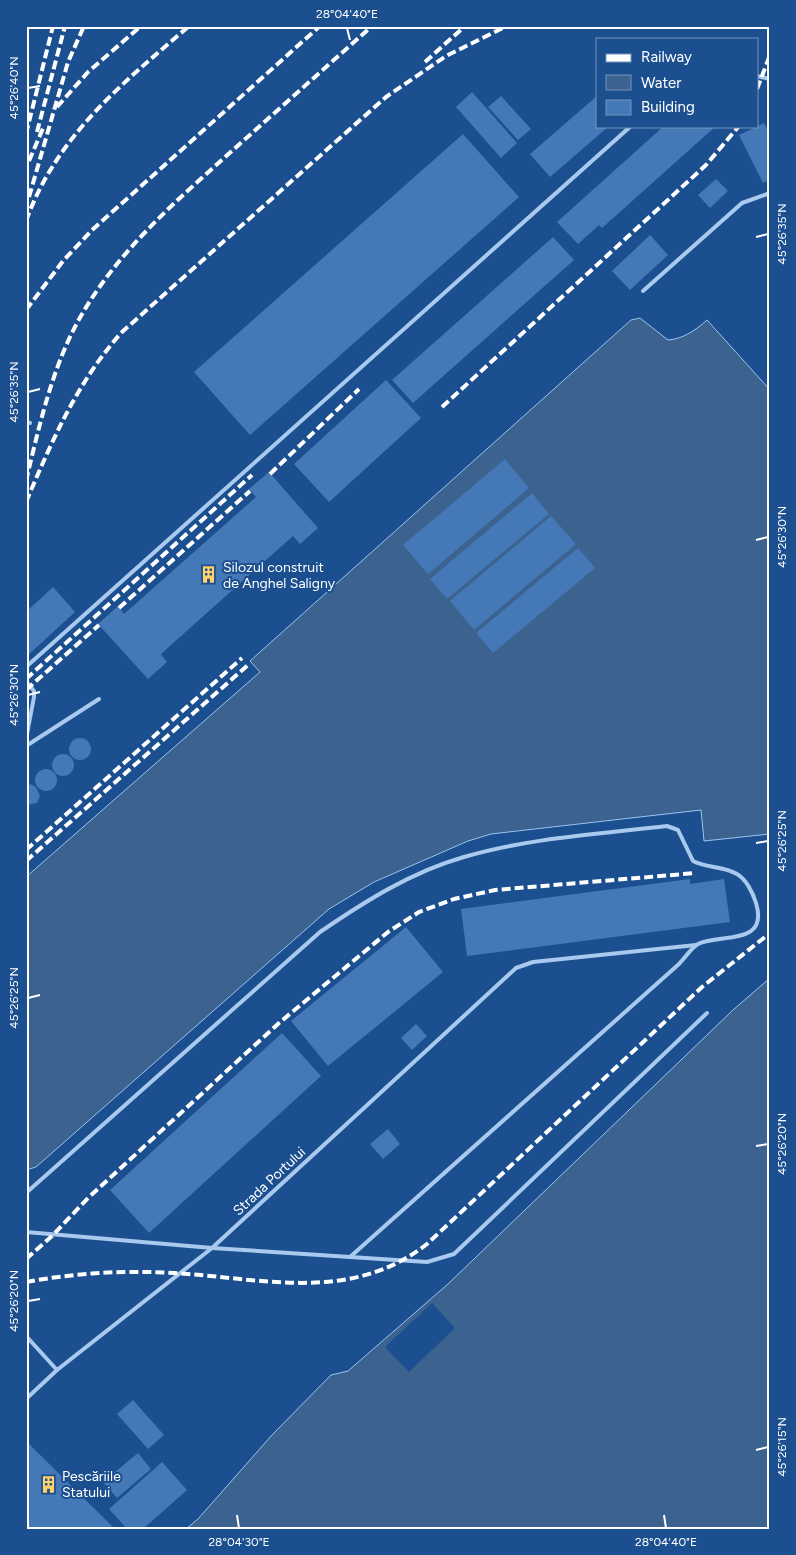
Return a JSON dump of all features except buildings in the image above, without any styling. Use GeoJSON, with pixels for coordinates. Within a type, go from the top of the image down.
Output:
{"type":"FeatureCollection","features":[{"type":"Feature","properties":{"kind":"lane"},"geometry":{"type":"LineString","coordinates":[[26,667],[628,128]]}},
{"type":"Feature","properties":{"kind":"lane"},"geometry":{"type":"LineString","coordinates":[[643,291],[742,202],[770,193]]}},
{"type":"Feature","properties":{"kind":"lane"},"geometry":{"type":"LineString","coordinates":[[26,681],[34,691],[34,697],[26,739]]}},
{"type":"Feature","properties":{"kind":"lane"},"geometry":{"type":"LineString","coordinates":[[26,746],[99,700]]}},
{"type":"Feature","properties":{"kind":"lane"},"geometry":{"type":"LineString","coordinates":[[26,1193],[320,932],[364,902],[411,878],[463,858],[518,844],[667,826],[678,830],[692,861],[738,874],[752,892],[758,912],[756,924],[750,932],[743,936],[697,944],[680,964],[350,1257]]}},
{"type":"Feature","properties":{"kind":"lane","name":"Strada Portului"},"geometry":{"type":"LineString","coordinates":[[26,1399],[57,1370],[212,1248],[516,968],[533,962],[697,944]]}},
{"type":"Feature","properties":{"kind":"lane"},"geometry":{"type":"LineString","coordinates":[[26,1232],[212,1248],[427,1262],[454,1254],[707,1013]]}},
{"type":"Feature","properties":{"kind":"lane"},"geometry":{"type":"LineString","coordinates":[[26,1336],[57,1370]]}},
{"type":"Feature","properties":{"kind":"water"},"geometry":{"type":"Polygon","coordinates":[[[640,318],[668,340],[679,338],[689,333],[707,320],[770,390],[770,834],[704,841],[701,810],[491,834],[468,841],[374,882],[329,909],[36,1167],[26,1170],[26,877],[260,672],[250,661],[631,320],[640,318]]]}},
{"type":"Feature","properties":{"kind":"water"},"geometry":{"type":"Polygon","coordinates":[[[770,978],[770,1529],[186,1529],[198,1519],[272,1435],[331,1375],[348,1371],[448,1284],[733,1010],[770,978]]]}},
{"type":"Feature","properties":{"kind":"pier"},"geometry":{"type":"Polygon","coordinates":[[[432,1303],[455,1328],[409,1372],[385,1347],[432,1303]]]}},
{"type":"Feature","properties":{"kind":"railway"},"geometry":{"type":"LineString","coordinates":[[26,134],[53,26]]}},
{"type":"Feature","properties":{"kind":"railway"},"geometry":{"type":"LineString","coordinates":[[37,132],[65,26]]}},
{"type":"Feature","properties":{"kind":"railway"},"geometry":{"type":"LineString","coordinates":[[29,197],[68,62],[84,26]]}},
{"type":"Feature","properties":{"kind":"railway"},"geometry":{"type":"LineString","coordinates":[[57,107],[88,72],[141,26]]}},
{"type":"Feature","properties":{"kind":"railway"},"geometry":{"type":"LineString","coordinates":[[26,221],[39,190],[55,162],[94,113],[189,26]]}},
{"type":"Feature","properties":{"kind":"railway"},"geometry":{"type":"LineString","coordinates":[[26,310],[63,261],[92,230],[320,26]]}},
{"type":"Feature","properties":{"kind":"railway"},"geometry":{"type":"LineString","coordinates":[[26,481],[47,400],[60,361],[77,323],[109,274],[168,209],[372,26]]}},
{"type":"Feature","properties":{"kind":"railway"},"geometry":{"type":"LineString","coordinates":[[425,62],[465,26]]}},
{"type":"Feature","properties":{"kind":"railway"},"geometry":{"type":"LineString","coordinates":[[26,502],[67,413],[92,371],[122,332],[386,97],[446,56],[507,26]]}},
{"type":"Feature","properties":{"kind":"railway"},"geometry":{"type":"LineString","coordinates":[[758,86],[770,55]]}},
{"type":"Feature","properties":{"kind":"railway"},"geometry":{"type":"LineString","coordinates":[[29,161],[44,126]]}},
{"type":"Feature","properties":{"kind":"railway"},"geometry":{"type":"LineString","coordinates":[[442,407],[706,165],[737,128]]}},
{"type":"Feature","properties":{"kind":"railway"},"geometry":{"type":"LineString","coordinates":[[270,474],[359,389]]}},
{"type":"Feature","properties":{"kind":"railway"},"geometry":{"type":"LineString","coordinates":[[26,679],[252,475]]}},
{"type":"Feature","properties":{"kind":"railway"},"geometry":{"type":"LineString","coordinates":[[119,608],[250,491]]}},
{"type":"Feature","properties":{"kind":"railway"},"geometry":{"type":"LineString","coordinates":[[26,690],[99,625]]}},
{"type":"Feature","properties":{"kind":"railway"},"geometry":{"type":"LineString","coordinates":[[26,850],[242,658]]}},
{"type":"Feature","properties":{"kind":"railway"},"geometry":{"type":"LineString","coordinates":[[26,861],[248,665]]}},
{"type":"Feature","properties":{"kind":"railway"},"geometry":{"type":"LineString","coordinates":[[26,1259],[52,1236],[88,1198],[279,1023],[388,932],[419,912],[454,899],[495,890],[696,873]]}},
{"type":"Feature","properties":{"kind":"railway"},"geometry":{"type":"LineString","coordinates":[[26,1282],[81,1274],[137,1272],[305,1283],[336,1281],[367,1275],[398,1263],[427,1244],[702,987],[770,933]]}},
{"type":"Feature","properties":{"kind":"place","name":"Silozul construit de Anghel Saligny"},"geometry":{"type":"Point","coordinates":[209,575]}},
{"type":"Feature","properties":{"kind":"place","name":"Pescăriile Statului"},"geometry":{"type":"Point","coordinates":[48,1484]}}]}
